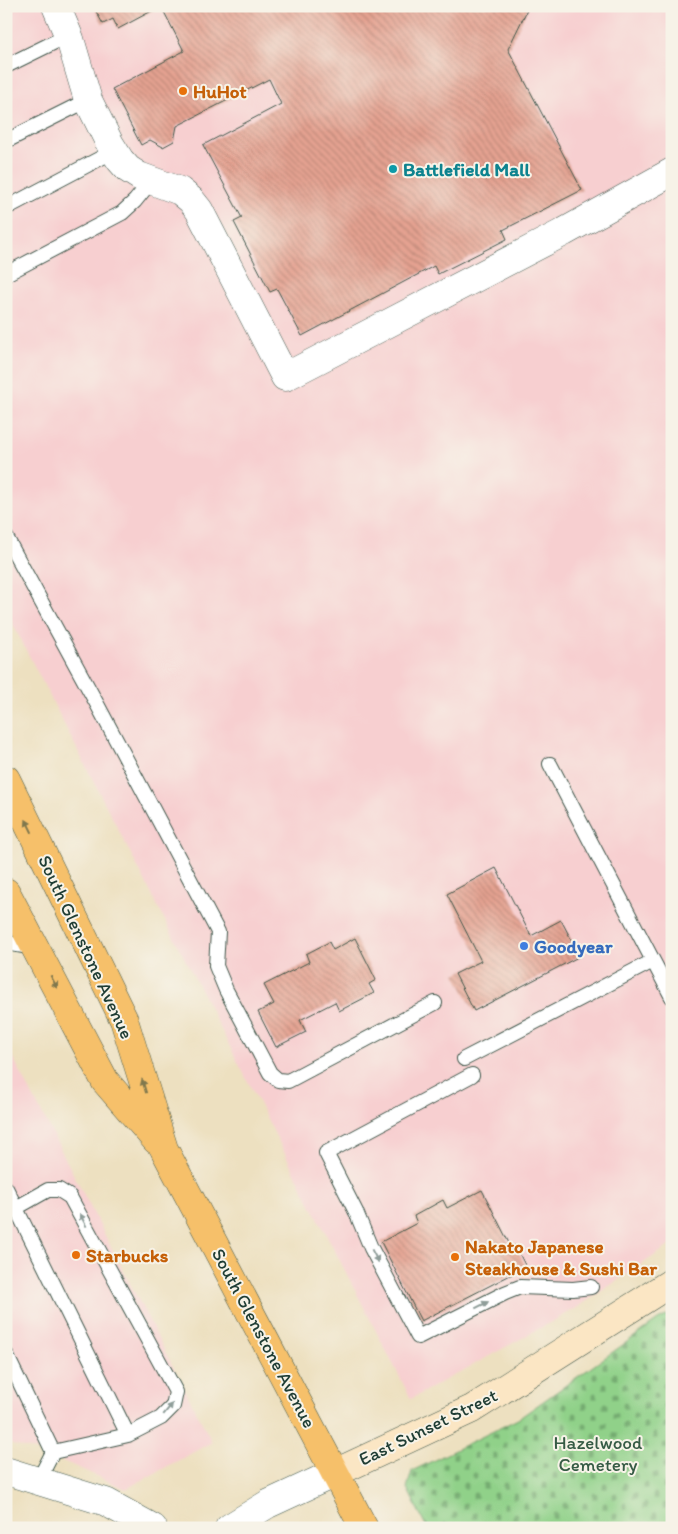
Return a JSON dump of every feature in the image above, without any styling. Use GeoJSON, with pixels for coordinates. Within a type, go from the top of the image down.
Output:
{"type":"FeatureCollection","features":[{"type":"Feature","properties":{"kind":"main road","name":"South Glenstone Avenue"},"geometry":{"type":"LineString","coordinates":[[6,779],[124,1020],[164,1149],[364,1528]]}},
{"type":"Feature","properties":{"kind":"main road","name":"South Glenstone Avenue"},"geometry":{"type":"LineString","coordinates":[[6,892],[105,1081],[164,1149]]}},
{"type":"Feature","properties":{"kind":"main road","name":"East Sunset Street"},"geometry":{"type":"LineString","coordinates":[[335,1472],[472,1409],[672,1282]]}},
{"type":"Feature","properties":{"kind":"street"},"geometry":{"type":"LineString","coordinates":[[56,6],[69,35],[88,100],[114,151],[128,169],[139,176],[180,191],[199,210],[285,377],[564,232],[672,172]]}},
{"type":"Feature","properties":{"kind":"street"},"geometry":{"type":"LineString","coordinates":[[6,1471],[106,1502],[153,1528]]}},
{"type":"Feature","properties":{"kind":"street","name":"East Sunset Street"},"geometry":{"type":"LineString","coordinates":[[229,1528],[268,1504],[335,1472]]}},
{"type":"Feature","properties":{"kind":"lane"},"geometry":{"type":"LineString","coordinates":[[6,66],[69,35]]}},
{"type":"Feature","properties":{"kind":"lane"},"geometry":{"type":"LineString","coordinates":[[6,141],[88,100]]}},
{"type":"Feature","properties":{"kind":"lane"},"geometry":{"type":"LineString","coordinates":[[6,208],[114,151]]}},
{"type":"Feature","properties":{"kind":"lane"},"geometry":{"type":"LineString","coordinates":[[6,274],[122,213],[135,201],[152,180]]}},
{"type":"Feature","properties":{"kind":"lane"},"geometry":{"type":"LineString","coordinates":[[6,537],[218,932],[216,966],[226,990],[270,1073],[278,1080],[288,1081],[435,1004]]}},
{"type":"Feature","properties":{"kind":"lane"},"geometry":{"type":"LineString","coordinates":[[550,764],[672,997]]}},
{"type":"Feature","properties":{"kind":"lane"},"geometry":{"type":"LineString","coordinates":[[6,943],[36,948]]}},
{"type":"Feature","properties":{"kind":"lane"},"geometry":{"type":"LineString","coordinates":[[464,1059],[653,961]]}},
{"type":"Feature","properties":{"kind":"lane"},"geometry":{"type":"LineString","coordinates":[[472,1075],[326,1154],[356,1212],[371,1248],[418,1337],[520,1287],[573,1290],[592,1288]]}},
{"type":"Feature","properties":{"kind":"lane"},"geometry":{"type":"LineString","coordinates":[[6,1188],[128,1436]]}},
{"type":"Feature","properties":{"kind":"lane"},"geometry":{"type":"LineString","coordinates":[[16,1208],[48,1190],[60,1190],[70,1197],[176,1392],[173,1406],[161,1418],[128,1436],[53,1452]]}},
{"type":"Feature","properties":{"kind":"lane"},"geometry":{"type":"LineString","coordinates":[[6,1354],[53,1452]]}},
{"type":"Feature","properties":{"kind":"lane"},"geometry":{"type":"LineString","coordinates":[[38,1481],[53,1452]]}},
{"type":"Feature","properties":{"kind":"shaded area","name":"Battlefield Mall"},"geometry":{"type":"Polygon","coordinates":[[[6,6],[672,6],[672,1244],[575,1309],[411,1399],[6,611],[6,6]]]}},
{"type":"Feature","properties":{"kind":"shaded area"},"geometry":{"type":"Polygon","coordinates":[[[6,1044],[212,1442],[126,1489],[47,1454],[6,1443],[6,1044]]]}},
{"type":"Feature","properties":{"kind":"green space","name":"Hazelwood Cemetery"},"geometry":{"type":"Polygon","coordinates":[[[672,1313],[672,1528],[427,1528],[407,1488],[412,1471],[518,1419],[658,1320],[672,1313]]]}},
{"type":"Feature","properties":{"kind":"building"},"geometry":{"type":"Polygon","coordinates":[[[93,6],[161,6],[118,29],[113,19],[103,24],[93,6]]]}},
{"type":"Feature","properties":{"kind":"building","name":"Battlefield Mall"},"geometry":{"type":"Polygon","coordinates":[[[161,6],[529,6],[508,49],[582,190],[503,230],[507,239],[438,274],[434,266],[302,336],[277,289],[270,292],[234,222],[242,218],[203,145],[281,104],[269,79],[177,126],[174,141],[163,147],[150,140],[141,145],[112,89],[184,51],[161,6]]]}},
{"type":"Feature","properties":{"kind":"building","name":"Goodyear"},"geometry":{"type":"Polygon","coordinates":[[[496,868],[531,936],[561,920],[580,956],[474,1011],[455,974],[481,961],[447,894],[496,868]]]}},
{"type":"Feature","properties":{"kind":"building"},"geometry":{"type":"Polygon","coordinates":[[[355,938],[376,980],[369,984],[374,993],[339,1011],[335,1002],[300,1020],[306,1032],[276,1047],[258,1012],[274,1004],[264,985],[309,962],[306,954],[329,942],[333,950],[355,938]]]}},
{"type":"Feature","properties":{"kind":"building","name":"Nakato Japanese Steakhouse & Sushi Bar"},"geometry":{"type":"Polygon","coordinates":[[[482,1190],[511,1247],[515,1245],[526,1267],[421,1321],[381,1242],[417,1223],[414,1216],[443,1200],[447,1208],[482,1190]]]}},
{"type":"Feature","properties":{"kind":"place","name":"HuHot"},"geometry":{"type":"Point","coordinates":[183,91]}},
{"type":"Feature","properties":{"kind":"place","name":"Battlefield Mall"},"geometry":{"type":"Point","coordinates":[393,169]}},
{"type":"Feature","properties":{"kind":"place","name":"Goodyear"},"geometry":{"type":"Point","coordinates":[524,946]}},
{"type":"Feature","properties":{"kind":"place","name":"Starbucks"},"geometry":{"type":"Point","coordinates":[76,1255]}},
{"type":"Feature","properties":{"kind":"place","name":"Nakato Japanese Steakhouse & Sushi Bar"},"geometry":{"type":"Point","coordinates":[455,1257]}}]}
